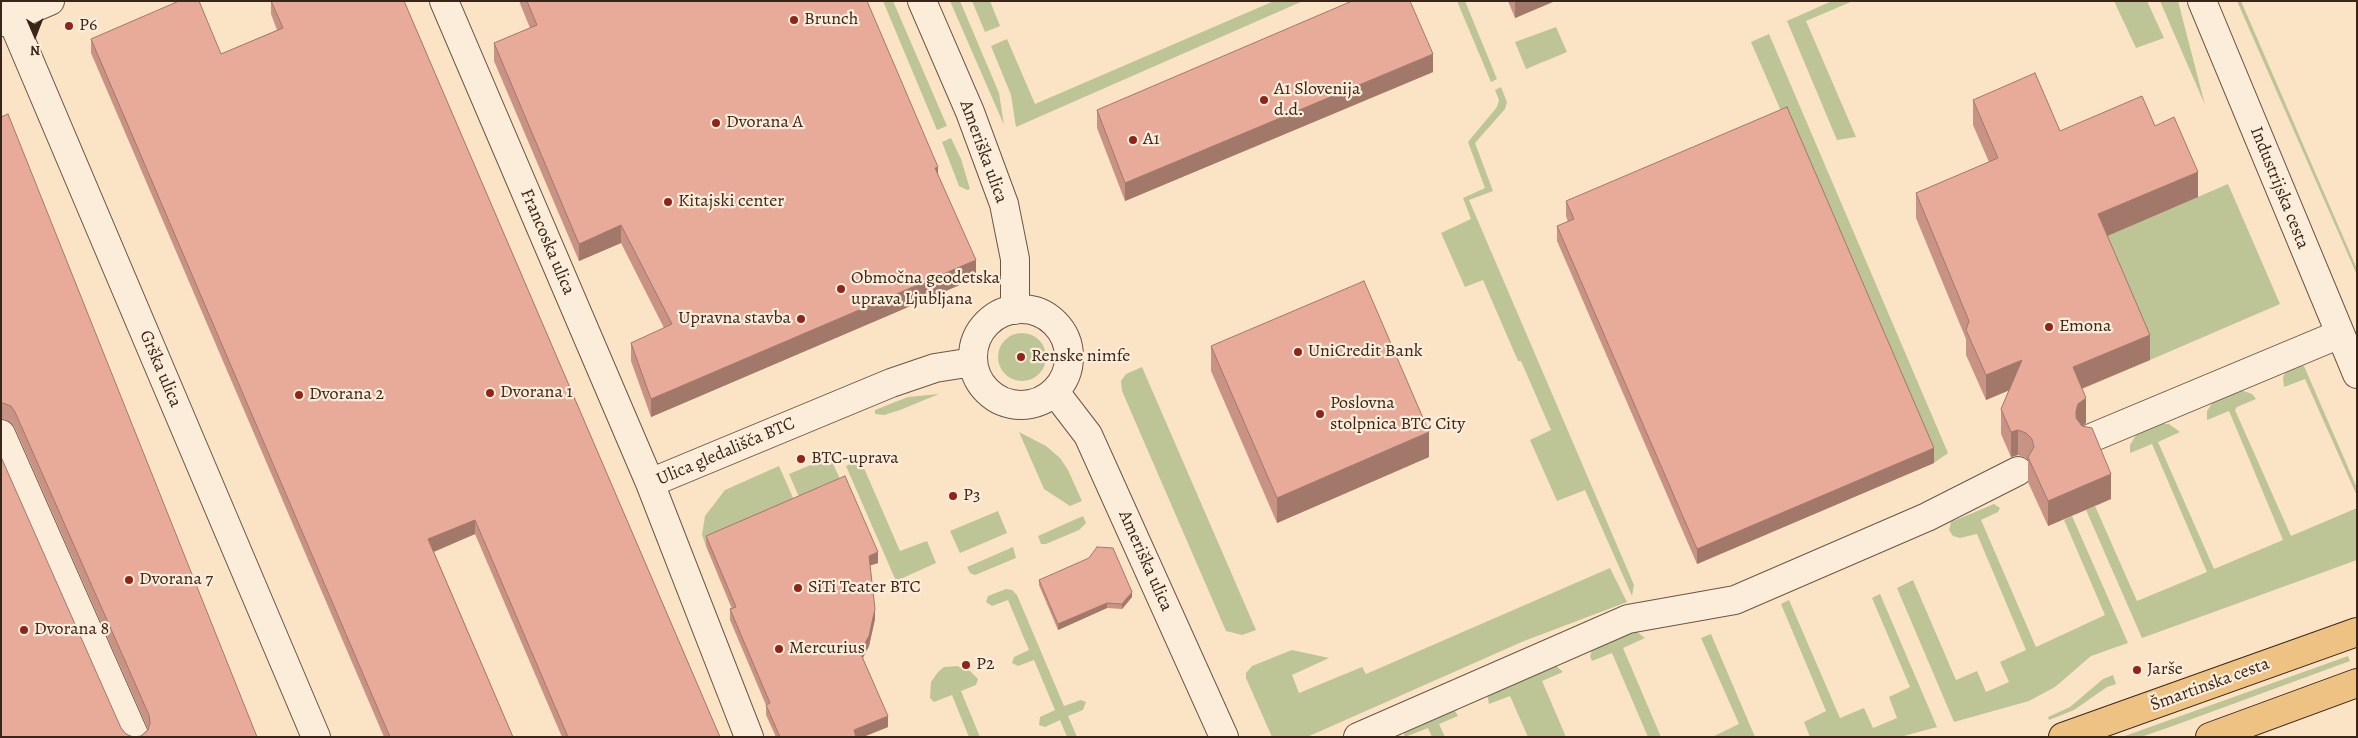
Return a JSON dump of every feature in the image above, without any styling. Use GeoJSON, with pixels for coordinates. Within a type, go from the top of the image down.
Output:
{"type":"FeatureCollection","features":[{"type":"Feature","properties":{"kind":"main road","name":"Šmartinska cesta"},"geometry":{"type":"LineString","coordinates":[[2063,737],[2357,632]]}},
{"type":"Feature","properties":{"kind":"main road"},"geometry":{"type":"LineString","coordinates":[[2210,737],[2357,683]]}},
{"type":"Feature","properties":{"kind":"street"},"geometry":{"type":"LineString","coordinates":[[5,14],[50,1]]}},
{"type":"Feature","properties":{"kind":"street","name":"Francoska ulica"},"geometry":{"type":"LineString","coordinates":[[444,1],[650,483]]}},
{"type":"Feature","properties":{"kind":"street","name":"Ameriška ulica"},"geometry":{"type":"LineString","coordinates":[[922,1],[990,161],[1004,204],[1015,259],[1015,310]]}},
{"type":"Feature","properties":{"kind":"street","name":"Industrijska cesta"},"geometry":{"type":"LineString","coordinates":[[2202,1],[2357,374]]}},
{"type":"Feature","properties":{"kind":"street","name":"Grška ulica"},"geometry":{"type":"LineString","coordinates":[[5,14],[316,737]]}},
{"type":"Feature","properties":{"kind":"street"},"geometry":{"type":"LineString","coordinates":[[1015,310],[1031,310],[1045,315],[1057,323],[1064,333],[1069,356],[1063,379],[1055,392],[1037,402],[1021,404],[996,398],[983,387],[975,375],[973,347],[978,332],[997,315],[1015,310]]}},
{"type":"Feature","properties":{"kind":"street"},"geometry":{"type":"LineString","coordinates":[[2091,438],[2340,334]]}},
{"type":"Feature","properties":{"kind":"street","name":"Ulica gledališča BTC"},"geometry":{"type":"LineString","coordinates":[[749,737],[650,483],[891,383],[935,368],[973,362]]}},
{"type":"Feature","properties":{"kind":"street","name":"Ameriška ulica"},"geometry":{"type":"LineString","coordinates":[[1055,392],[1088,435],[1224,737]]}},
{"type":"Feature","properties":{"kind":"street"},"geometry":{"type":"LineString","coordinates":[[1,434],[135,737]]}},
{"type":"Feature","properties":{"kind":"street"},"geometry":{"type":"LineString","coordinates":[[1358,737],[1628,619],[1735,600],[1927,517],[2018,471]]}},
{"type":"Feature","properties":{"kind":"green space"},"geometry":{"type":"Polygon","coordinates":[[[883,1],[893,1],[947,126],[937,130],[883,1]]]}},
{"type":"Feature","properties":{"kind":"green space"},"geometry":{"type":"Polygon","coordinates":[[[950,1],[960,1],[999,93],[1004,125],[950,1]]]}},
{"type":"Feature","properties":{"kind":"green space"},"geometry":{"type":"Polygon","coordinates":[[[972,1],[990,1],[1000,26],[985,32],[972,1]]]}},
{"type":"Feature","properties":{"kind":"green space"},"geometry":{"type":"Polygon","coordinates":[[[1274,1],[1303,1],[1016,127],[1011,95],[991,46],[1007,39],[1035,104],[1274,1]]]}},
{"type":"Feature","properties":{"kind":"green space"},"geometry":{"type":"Polygon","coordinates":[[[1457,1],[1465,1],[1497,79],[1491,82],[1457,1]]]}},
{"type":"Feature","properties":{"kind":"green space"},"geometry":{"type":"Polygon","coordinates":[[[1832,1],[1853,1],[1806,21],[1856,137],[1837,140],[1787,21],[1832,1]]]}},
{"type":"Feature","properties":{"kind":"green space"},"geometry":{"type":"Polygon","coordinates":[[[2114,1],[2147,1],[2164,38],[2136,48],[2114,1]]]}},
{"type":"Feature","properties":{"kind":"green space"},"geometry":{"type":"Polygon","coordinates":[[[2160,1],[2178,1],[2205,105],[2160,1]]]}},
{"type":"Feature","properties":{"kind":"green space"},"geometry":{"type":"Polygon","coordinates":[[[2237,1],[2241,1],[2357,269],[2357,275],[2237,1]]]}},
{"type":"Feature","properties":{"kind":"green space"},"geometry":{"type":"Polygon","coordinates":[[[1556,27],[1567,52],[1526,69],[1515,42],[1556,27]]]}},
{"type":"Feature","properties":{"kind":"green space"},"geometry":{"type":"Polygon","coordinates":[[[1769,34],[1948,453],[1934,463],[1751,42],[1769,34]]]}},
{"type":"Feature","properties":{"kind":"green space"},"geometry":{"type":"Polygon","coordinates":[[[1501,87],[1507,102],[1505,109],[1475,143],[1493,191],[1469,200],[1634,585],[1632,596],[1585,490],[1557,501],[1530,440],[1551,430],[1521,361],[1518,361],[1483,280],[1465,287],[1441,233],[1471,219],[1463,198],[1485,188],[1468,142],[1497,107],[1499,100],[1495,90],[1501,87]]]}},
{"type":"Feature","properties":{"kind":"green space"},"geometry":{"type":"Polygon","coordinates":[[[951,138],[961,159],[970,189],[967,190],[959,186],[942,142],[951,138]]]}},
{"type":"Feature","properties":{"kind":"green space"},"geometry":{"type":"Polygon","coordinates":[[[2228,184],[2280,304],[2150,360],[2115,279],[2093,242],[2228,184]]]}},
{"type":"Feature","properties":{"kind":"green space"},"geometry":{"type":"Polygon","coordinates":[[[1017,333],[1027,333],[1036,337],[1042,343],[1045,348],[1045,366],[1036,377],[1027,381],[1017,381],[1008,377],[1002,371],[998,362],[998,352],[1002,343],[1008,337],[1017,333]]]}},
{"type":"Feature","properties":{"kind":"green space"},"geometry":{"type":"Polygon","coordinates":[[[2304,366],[2357,488],[2357,496],[2305,379],[2284,387],[2283,377],[2286,371],[2304,366]]]}},
{"type":"Feature","properties":{"kind":"green space"},"geometry":{"type":"Polygon","coordinates":[[[1142,367],[1256,630],[1242,635],[1226,631],[1122,391],[1121,381],[1126,374],[1142,367]]]}},
{"type":"Feature","properties":{"kind":"green space"},"geometry":{"type":"Polygon","coordinates":[[[2241,390],[2252,394],[2256,399],[2237,407],[2235,410],[2291,536],[2357,508],[2357,560],[2142,638],[2086,510],[2095,506],[2137,601],[2207,572],[2152,444],[2130,453],[2130,445],[2136,435],[2163,424],[2169,424],[2180,432],[2158,442],[2214,569],[2283,540],[2229,411],[2207,420],[2207,411],[2213,402],[2241,390]]]}},
{"type":"Feature","properties":{"kind":"green space"},"geometry":{"type":"Polygon","coordinates":[[[939,394],[884,415],[875,414],[875,410],[908,397],[939,394]]]}},
{"type":"Feature","properties":{"kind":"green space"},"geometry":{"type":"Polygon","coordinates":[[[1019,432],[1046,446],[1060,458],[1068,470],[1082,501],[1070,506],[1044,489],[1019,432]]]}},
{"type":"Feature","properties":{"kind":"green space"},"geometry":{"type":"Polygon","coordinates":[[[830,457],[840,479],[799,497],[789,474],[830,457]]]}},
{"type":"Feature","properties":{"kind":"green space"},"geometry":{"type":"Polygon","coordinates":[[[860,459],[900,551],[927,541],[936,563],[896,581],[846,466],[860,459]]]}},
{"type":"Feature","properties":{"kind":"green space"},"geometry":{"type":"Polygon","coordinates":[[[779,466],[797,507],[706,546],[702,535],[705,516],[725,490],[779,466]]]}},
{"type":"Feature","properties":{"kind":"green space"},"geometry":{"type":"Polygon","coordinates":[[[1994,504],[2000,508],[1998,512],[1981,520],[2036,647],[2105,615],[2064,520],[2072,516],[2128,643],[2091,656],[2055,687],[2029,701],[1954,722],[1897,588],[1913,580],[1956,680],[1977,671],[1986,692],[2009,682],[2000,662],[2026,650],[1977,534],[1960,538],[1953,536],[1949,530],[1951,522],[1994,504]]]}},
{"type":"Feature","properties":{"kind":"green space"},"geometry":{"type":"Polygon","coordinates":[[[998,511],[1007,533],[960,553],[950,531],[998,511]]]}},
{"type":"Feature","properties":{"kind":"green space"},"geometry":{"type":"Polygon","coordinates":[[[1083,516],[1086,523],[1079,530],[1046,544],[1041,544],[1038,536],[1083,516]]]}},
{"type":"Feature","properties":{"kind":"green space"},"geometry":{"type":"Polygon","coordinates":[[[1013,547],[1016,558],[975,575],[970,573],[967,567],[1013,547]]]}},
{"type":"Feature","properties":{"kind":"green space"},"geometry":{"type":"Polygon","coordinates":[[[1610,568],[1627,602],[1524,641],[1307,737],[1272,737],[1246,678],[1246,673],[1252,666],[1292,650],[1329,658],[1292,675],[1299,693],[1362,667],[1366,674],[1610,568]]]}},
{"type":"Feature","properties":{"kind":"green space"},"geometry":{"type":"Polygon","coordinates":[[[1006,589],[1012,590],[1017,595],[1064,706],[1081,700],[1086,702],[1083,710],[1068,716],[1077,737],[1067,737],[1060,720],[1045,727],[1039,725],[1040,717],[1055,710],[1034,660],[1018,666],[1012,663],[1014,657],[1029,650],[1008,600],[992,606],[986,602],[988,596],[1006,589]]]}},
{"type":"Feature","properties":{"kind":"green space"},"geometry":{"type":"Polygon","coordinates":[[[1880,594],[1937,727],[1900,737],[1810,737],[1804,722],[1826,711],[1781,604],[1789,600],[1840,718],[1864,708],[1873,728],[1897,718],[1889,697],[1910,687],[1872,598],[1880,594]]]}},
{"type":"Feature","properties":{"kind":"green space"},"geometry":{"type":"Polygon","coordinates":[[[1637,632],[1645,638],[1623,648],[1661,737],[1648,737],[1612,653],[1592,661],[1590,656],[1593,648],[1610,639],[1637,632]]]}},
{"type":"Feature","properties":{"kind":"green space"},"geometry":{"type":"Polygon","coordinates":[[[1711,634],[1755,737],[1712,737],[1739,724],[1701,638],[1711,634]]]}},
{"type":"Feature","properties":{"kind":"green space"},"geometry":{"type":"Polygon","coordinates":[[[2348,656],[2350,661],[2170,727],[2141,737],[2122,737],[2348,656]]]}},
{"type":"Feature","properties":{"kind":"green space"},"geometry":{"type":"Polygon","coordinates":[[[1555,665],[1563,672],[1542,681],[1566,737],[1528,737],[1510,696],[1489,704],[1487,694],[1555,665]]]}},
{"type":"Feature","properties":{"kind":"green space"},"geometry":{"type":"Polygon","coordinates":[[[957,666],[970,671],[978,679],[976,685],[961,691],[980,737],[969,737],[952,695],[934,702],[930,698],[931,682],[938,672],[944,667],[957,666]]]}},
{"type":"Feature","properties":{"kind":"green space"},"geometry":{"type":"Polygon","coordinates":[[[2113,675],[2116,684],[2107,687],[2074,710],[2049,720],[2048,717],[2070,707],[2103,679],[2113,675]]]}},
{"type":"Feature","properties":{"kind":"green space"},"geometry":{"type":"Polygon","coordinates":[[[1451,710],[1455,711],[1458,716],[1439,724],[1445,737],[1432,737],[1428,728],[1405,737],[1404,729],[1451,710]]]}},
{"type":"Feature","properties":{"kind":"building"},"geometry":{"type":"Polygon","coordinates":[[[179,1],[199,1],[221,54],[283,28],[271,1],[404,1],[720,737],[568,737],[475,520],[428,539],[513,737],[390,737],[91,39],[179,1]]]}},
{"type":"Feature","properties":{"kind":"building","name":"Dvorana A"},"geometry":{"type":"Polygon","coordinates":[[[527,1],[867,1],[938,167],[935,168],[976,260],[651,399],[631,343],[672,324],[621,225],[579,244],[494,43],[537,25],[527,1]]]}},
{"type":"Feature","properties":{"kind":"building","name":"A1 Slovenija d.d."},"geometry":{"type":"Polygon","coordinates":[[[1352,1],[1410,1],[1433,54],[1125,183],[1097,110],[1352,1]]]}},
{"type":"Feature","properties":{"kind":"building","name":"Emona"},"geometry":{"type":"Polygon","coordinates":[[[2035,73],[2060,131],[2142,96],[2155,126],[2174,117],[2198,172],[2098,214],[2150,335],[2073,367],[2086,398],[2078,404],[2076,418],[2082,426],[2092,428],[2111,474],[2048,501],[2028,457],[2034,447],[2032,439],[2026,433],[2018,430],[2011,432],[2001,409],[2022,360],[1986,375],[1966,330],[1969,321],[1916,193],[1998,158],[1973,100],[2035,73]]]}},
{"type":"Feature","properties":{"kind":"building"},"geometry":{"type":"Polygon","coordinates":[[[1787,107],[1934,448],[1697,549],[1557,226],[1574,219],[1566,201],[1787,107]]]}},
{"type":"Feature","properties":{"kind":"building","name":"Dvorana 7"},"geometry":{"type":"Polygon","coordinates":[[[8,114],[257,737],[133,737],[141,736],[148,730],[150,723],[149,715],[15,412],[11,406],[1,403],[1,117],[8,114]]]}},
{"type":"Feature","properties":{"kind":"building","name":"Poslovna stolpnica BTC City"},"geometry":{"type":"Polygon","coordinates":[[[1364,281],[1429,432],[1277,498],[1211,346],[1364,281]]]}},
{"type":"Feature","properties":{"kind":"building"},"geometry":{"type":"Polygon","coordinates":[[[1,457],[121,728],[126,734],[133,737],[1,737],[1,457]]]}},
{"type":"Feature","properties":{"kind":"building"},"geometry":{"type":"Polygon","coordinates":[[[845,476],[878,552],[869,556],[875,609],[869,636],[860,652],[888,716],[854,730],[856,737],[780,737],[766,705],[770,703],[730,609],[736,607],[706,536],[845,476]]]}},
{"type":"Feature","properties":{"kind":"building"},"geometry":{"type":"Polygon","coordinates":[[[1097,547],[1113,548],[1132,592],[1122,604],[1107,603],[1058,624],[1039,580],[1089,558],[1097,547]]]}},
{"type":"Feature","properties":{"kind":"place","name":"Brunch"},"geometry":{"type":"Point","coordinates":[794,20]}},
{"type":"Feature","properties":{"kind":"place","name":"P6"},"geometry":{"type":"Point","coordinates":[69,26]}},
{"type":"Feature","properties":{"kind":"place","name":"A1 Slovenija d.d."},"geometry":{"type":"Point","coordinates":[1264,100]}},
{"type":"Feature","properties":{"kind":"place","name":"Dvorana A"},"geometry":{"type":"Point","coordinates":[716,123]}},
{"type":"Feature","properties":{"kind":"place","name":"A1"},"geometry":{"type":"Point","coordinates":[1133,140]}},
{"type":"Feature","properties":{"kind":"place","name":"Kitajski center"},"geometry":{"type":"Point","coordinates":[668,202]}},
{"type":"Feature","properties":{"kind":"place","name":"Območna geodetska uprava Ljubljana"},"geometry":{"type":"Point","coordinates":[841,289]}},
{"type":"Feature","properties":{"kind":"place","name":"Upravna stavba"},"geometry":{"type":"Point","coordinates":[801,319]}},
{"type":"Feature","properties":{"kind":"place","name":"Emona"},"geometry":{"type":"Point","coordinates":[2049,327]}},
{"type":"Feature","properties":{"kind":"place","name":"UniCredit Bank"},"geometry":{"type":"Point","coordinates":[1298,352]}},
{"type":"Feature","properties":{"kind":"place","name":"Renske nimfe"},"geometry":{"type":"Point","coordinates":[1021,357]}},
{"type":"Feature","properties":{"kind":"place","name":"Dvorana 1"},"geometry":{"type":"Point","coordinates":[490,393]}},
{"type":"Feature","properties":{"kind":"place","name":"Dvorana 2"},"geometry":{"type":"Point","coordinates":[299,395]}},
{"type":"Feature","properties":{"kind":"place","name":"Poslovna stolpnica BTC City"},"geometry":{"type":"Point","coordinates":[1320,414]}},
{"type":"Feature","properties":{"kind":"place","name":"BTC-uprava"},"geometry":{"type":"Point","coordinates":[801,459]}},
{"type":"Feature","properties":{"kind":"place","name":"P3"},"geometry":{"type":"Point","coordinates":[953,496]}},
{"type":"Feature","properties":{"kind":"place","name":"Dvorana 7"},"geometry":{"type":"Point","coordinates":[129,580]}},
{"type":"Feature","properties":{"kind":"place","name":"SiTi Teater BTC"},"geometry":{"type":"Point","coordinates":[798,588]}},
{"type":"Feature","properties":{"kind":"place","name":"Dvorana 8"},"geometry":{"type":"Point","coordinates":[24,630]}},
{"type":"Feature","properties":{"kind":"place","name":"Mercurius"},"geometry":{"type":"Point","coordinates":[779,649]}},
{"type":"Feature","properties":{"kind":"place","name":"P2"},"geometry":{"type":"Point","coordinates":[966,665]}},
{"type":"Feature","properties":{"kind":"place","name":"Jarše"},"geometry":{"type":"Point","coordinates":[2137,670]}}]}
